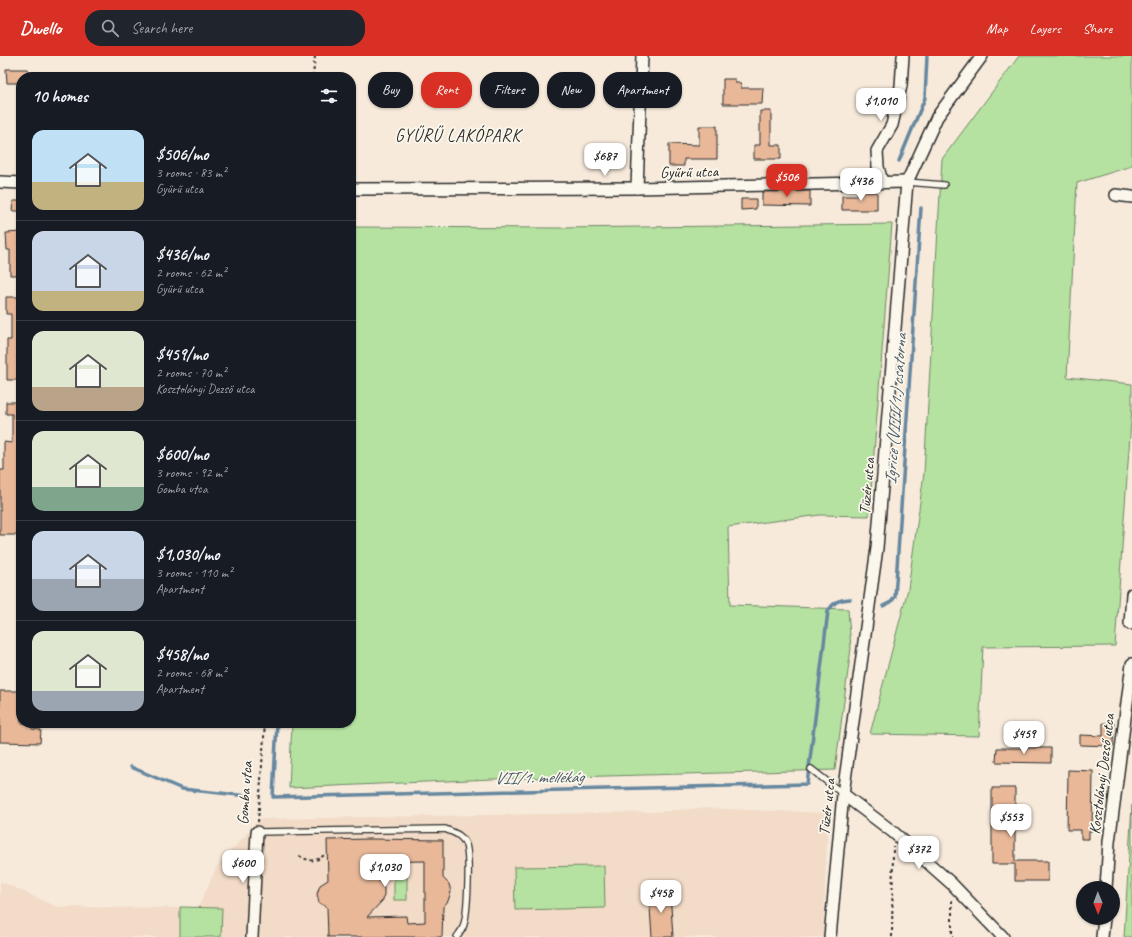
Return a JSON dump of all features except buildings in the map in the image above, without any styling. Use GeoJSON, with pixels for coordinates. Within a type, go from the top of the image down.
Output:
{"type":"FeatureCollection","features":[{"type":"Feature","properties":{"kind":"street"},"geometry":{"type":"LineString","coordinates":[[637,188],[642,56]]}},
{"type":"Feature","properties":{"kind":"street"},"geometry":{"type":"LineString","coordinates":[[882,182],[878,167],[877,151],[892,125],[901,86],[903,56]]}},
{"type":"Feature","properties":{"kind":"street","name":"Tüzér utca"},"geometry":{"type":"LineString","coordinates":[[830,937],[843,794],[878,548],[907,182],[937,117],[982,56]]}},
{"type":"Feature","properties":{"kind":"street"},"geometry":{"type":"LineString","coordinates":[[0,182],[16,183]]}},
{"type":"Feature","properties":{"kind":"street","name":"Gyűrű utca"},"geometry":{"type":"LineString","coordinates":[[356,189],[637,188],[907,182]]}},
{"type":"Feature","properties":{"kind":"street"},"geometry":{"type":"LineString","coordinates":[[1116,195],[1132,197]]}},
{"type":"Feature","properties":{"kind":"street"},"geometry":{"type":"LineString","coordinates":[[1130,624],[1132,594]]}},
{"type":"Feature","properties":{"kind":"street","name":"Kosztolányi Dezső utca"},"geometry":{"type":"LineString","coordinates":[[1106,881],[1108,842],[1132,664]]}},
{"type":"Feature","properties":{"kind":"street"},"geometry":{"type":"LineString","coordinates":[[843,794],[893,832],[952,884],[1003,937]]}},
{"type":"Feature","properties":{"kind":"street","name":"Gomba utca"},"geometry":{"type":"LineString","coordinates":[[252,937],[257,832]]}},
{"type":"Feature","properties":{"kind":"street"},"geometry":{"type":"LineString","coordinates":[[1102,937],[1103,925]]}},
{"type":"Feature","properties":{"kind":"lane"},"geometry":{"type":"LineString","coordinates":[[907,182],[944,185]]}},
{"type":"Feature","properties":{"kind":"lane"},"geometry":{"type":"LineString","coordinates":[[811,769],[843,794]]}},
{"type":"Feature","properties":{"kind":"lane"},"geometry":{"type":"LineString","coordinates":[[257,832],[445,829],[459,835],[466,845],[468,872],[467,909],[463,927],[457,937]]}},
{"type":"Feature","properties":{"kind":"path"},"geometry":{"type":"LineString","coordinates":[[313,72],[315,56]]}},
{"type":"Feature","properties":{"kind":"path","name":"Gomba utca"},"geometry":{"type":"LineString","coordinates":[[257,832],[265,728]]}},
{"type":"Feature","properties":{"kind":"path"},"geometry":{"type":"LineString","coordinates":[[892,937],[893,832]]}},
{"type":"Feature","properties":{"kind":"path"},"geometry":{"type":"LineString","coordinates":[[299,856],[312,861],[319,860],[324,855]]}},
{"type":"Feature","properties":{"kind":"path"},"geometry":{"type":"LineString","coordinates":[[952,884],[952,937]]}},
{"type":"Feature","properties":{"kind":"shaded area"},"geometry":{"type":"Polygon","coordinates":[[[701,808],[828,813],[823,937],[0,937],[0,881],[57,907],[198,908],[217,866],[260,819],[656,812],[701,808]]]}},
{"type":"Feature","properties":{"kind":"green space"},"geometry":{"type":"Polygon","coordinates":[[[1019,56],[1132,56],[1132,166],[1077,183],[1067,377],[1132,384],[1132,407],[1115,646],[983,647],[979,736],[870,734],[908,589],[924,473],[942,159],[1019,56]]]}},
{"type":"Feature","properties":{"kind":"green space"},"geometry":{"type":"Polygon","coordinates":[[[892,224],[869,516],[820,515],[728,527],[730,605],[848,609],[851,648],[835,770],[492,779],[289,788],[292,728],[356,728],[356,227],[559,228],[892,224]]]}},
{"type":"Feature","properties":{"kind":"green space"},"geometry":{"type":"Polygon","coordinates":[[[1132,805],[1132,937],[1124,937],[1132,805]]]}},
{"type":"Feature","properties":{"kind":"green space"},"geometry":{"type":"Polygon","coordinates":[[[604,866],[605,908],[515,910],[514,867],[604,866]]]}},
{"type":"Feature","properties":{"kind":"green space"},"geometry":{"type":"Polygon","coordinates":[[[394,877],[407,877],[407,900],[394,900],[394,877]]]}},
{"type":"Feature","properties":{"kind":"green space"},"geometry":{"type":"Polygon","coordinates":[[[180,907],[222,908],[221,937],[180,937],[180,907]]]}},
{"type":"Feature","properties":{"kind":"waterway","name":"Igrice (VIII/1.) csatorna"},"geometry":{"type":"LineString","coordinates":[[899,161],[925,98],[927,56]]}},
{"type":"Feature","properties":{"kind":"waterway","name":"Igrice (VIII/1.) csatorna"},"geometry":{"type":"LineString","coordinates":[[883,606],[891,602],[895,597],[921,208]]}},
{"type":"Feature","properties":{"kind":"waterway","name":"VII/1. mellékág"},"geometry":{"type":"LineString","coordinates":[[277,728],[273,797],[807,784],[828,611],[837,602],[850,599]]}},
{"type":"Feature","properties":{"kind":"waterway","name":"VII/1. mellékág"},"geometry":{"type":"LineString","coordinates":[[131,767],[182,789],[248,796]]}},
{"type":"Feature","properties":{"kind":"district","name":"GYŰRŰ LAKÓPARK"},"geometry":{"type":"Point","coordinates":[458,135]}}]}
